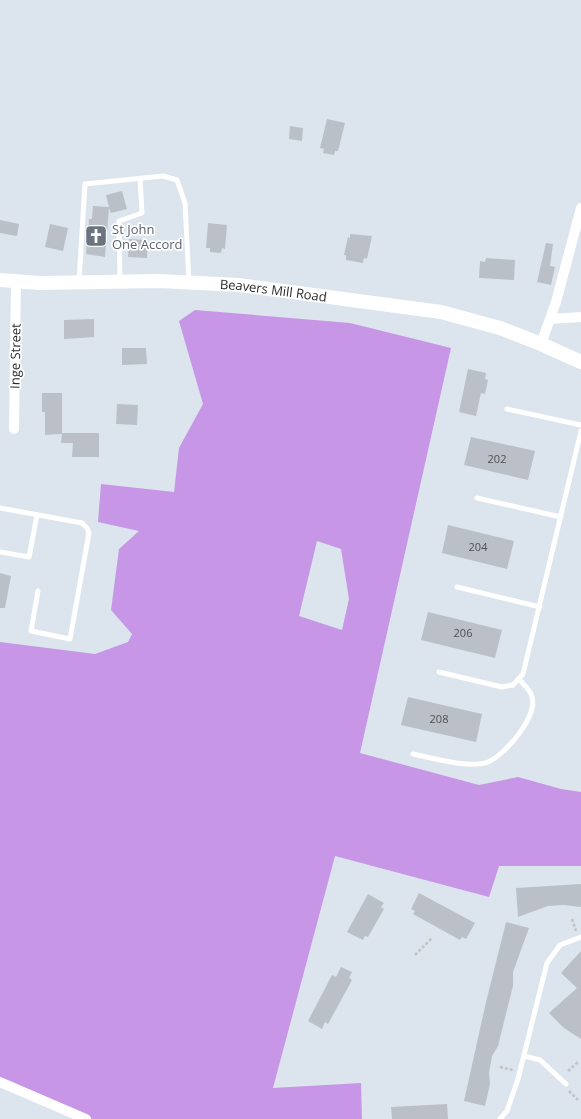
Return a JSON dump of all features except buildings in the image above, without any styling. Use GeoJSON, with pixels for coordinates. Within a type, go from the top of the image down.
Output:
{"type":"FeatureCollection","features":[{"type":"Feature","properties":{"kind":"street"},"geometry":{"type":"LineString","coordinates":[[541,344],[556,302],[581,208]]}},
{"type":"Feature","properties":{"kind":"street","name":"Beavers Mill Road"},"geometry":{"type":"LineString","coordinates":[[0,280],[16,282],[189,282],[312,294],[441,312],[500,328],[581,362]]}},
{"type":"Feature","properties":{"kind":"street","name":"Inge Street"},"geometry":{"type":"LineString","coordinates":[[14,429],[16,282]]}},
{"type":"Feature","properties":{"kind":"street"},"geometry":{"type":"LineString","coordinates":[[551,319],[581,317]]}},
{"type":"Feature","properties":{"kind":"street"},"geometry":{"type":"LineString","coordinates":[[0,1082],[86,1119]]}},
{"type":"Feature","properties":{"kind":"lane"},"geometry":{"type":"LineString","coordinates":[[79,282],[85,184],[163,176],[177,180],[184,203],[189,282]]}},
{"type":"Feature","properties":{"kind":"lane"},"geometry":{"type":"LineString","coordinates":[[120,282],[119,220],[142,213],[140,179]]}},
{"type":"Feature","properties":{"kind":"lane"},"geometry":{"type":"LineString","coordinates":[[507,409],[581,425]]}},
{"type":"Feature","properties":{"kind":"lane"},"geometry":{"type":"LineString","coordinates":[[439,672],[502,687],[513,685],[520,680],[523,674],[540,607],[581,431]]}},
{"type":"Feature","properties":{"kind":"lane"},"geometry":{"type":"LineString","coordinates":[[476,498],[561,517]]}},
{"type":"Feature","properties":{"kind":"lane"},"geometry":{"type":"LineString","coordinates":[[0,508],[82,523],[87,528],[89,533],[70,639],[30,631],[38,591]]}},
{"type":"Feature","properties":{"kind":"lane"},"geometry":{"type":"LineString","coordinates":[[0,552],[29,557],[37,515]]}},
{"type":"Feature","properties":{"kind":"lane"},"geometry":{"type":"LineString","coordinates":[[457,588],[540,607]]}},
{"type":"Feature","properties":{"kind":"lane"},"geometry":{"type":"LineString","coordinates":[[413,754],[466,764],[488,762],[513,741],[523,728],[532,710],[532,695],[520,680]]}},
{"type":"Feature","properties":{"kind":"lane"},"geometry":{"type":"LineString","coordinates":[[500,1119],[507,1111],[518,1079],[546,963],[560,945],[581,937]]}},
{"type":"Feature","properties":{"kind":"lane"},"geometry":{"type":"LineString","coordinates":[[524,1056],[540,1060],[566,1084]]}},
{"type":"Feature","properties":{"kind":"path"},"geometry":{"type":"LineString","coordinates":[[572,919],[576,931]]}},
{"type":"Feature","properties":{"kind":"path"},"geometry":{"type":"LineString","coordinates":[[416,956],[432,938]]}},
{"type":"Feature","properties":{"kind":"path"},"geometry":{"type":"LineString","coordinates":[[568,1071],[578,1062]]}},
{"type":"Feature","properties":{"kind":"path"},"geometry":{"type":"LineString","coordinates":[[500,1067],[513,1070]]}},
{"type":"Feature","properties":{"kind":"path"},"geometry":{"type":"LineString","coordinates":[[569,1091],[578,1100]]}},
{"type":"Feature","properties":{"kind":"shaded area"},"geometry":{"type":"Polygon","coordinates":[[[195,310],[350,323],[451,348],[360,753],[479,785],[518,777],[561,789],[581,792],[581,866],[499,866],[489,897],[335,856],[273,1088],[361,1083],[362,1119],[86,1119],[0,1083],[0,642],[95,654],[128,642],[132,634],[111,610],[119,549],[139,531],[98,522],[101,484],[174,492],[179,448],[203,404],[179,321],[195,310]],[[317,541],[299,616],[342,630],[349,599],[341,549],[317,541]]]}},
{"type":"Feature","properties":{"kind":"place","name":"St John One Accord"},"geometry":{"type":"Point","coordinates":[96,236]}}]}
